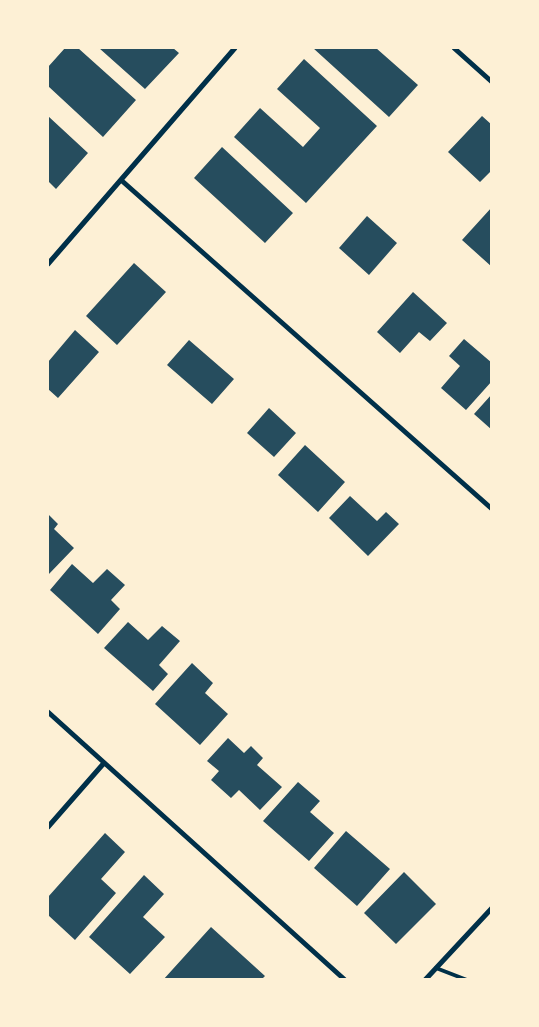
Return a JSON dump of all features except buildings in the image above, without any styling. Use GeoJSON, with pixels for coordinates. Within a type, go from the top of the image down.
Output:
{"type":"FeatureCollection","features":[{"type":"Feature","properties":{"kind":"street"},"geometry":{"type":"LineString","coordinates":[[48,264],[235,48]]}},
{"type":"Feature","properties":{"kind":"street"},"geometry":{"type":"LineString","coordinates":[[454,48],[492,82]]}},
{"type":"Feature","properties":{"kind":"street"},"geometry":{"type":"LineString","coordinates":[[121,180],[492,509]]}},
{"type":"Feature","properties":{"kind":"street"},"geometry":{"type":"LineString","coordinates":[[48,712],[346,980]]}},
{"type":"Feature","properties":{"kind":"street"},"geometry":{"type":"LineString","coordinates":[[48,827],[104,763]]}},
{"type":"Feature","properties":{"kind":"street"},"geometry":{"type":"LineString","coordinates":[[425,980],[492,908]]}},
{"type":"Feature","properties":{"kind":"lane"},"geometry":{"type":"LineString","coordinates":[[436,968],[467,980]]}}]}
